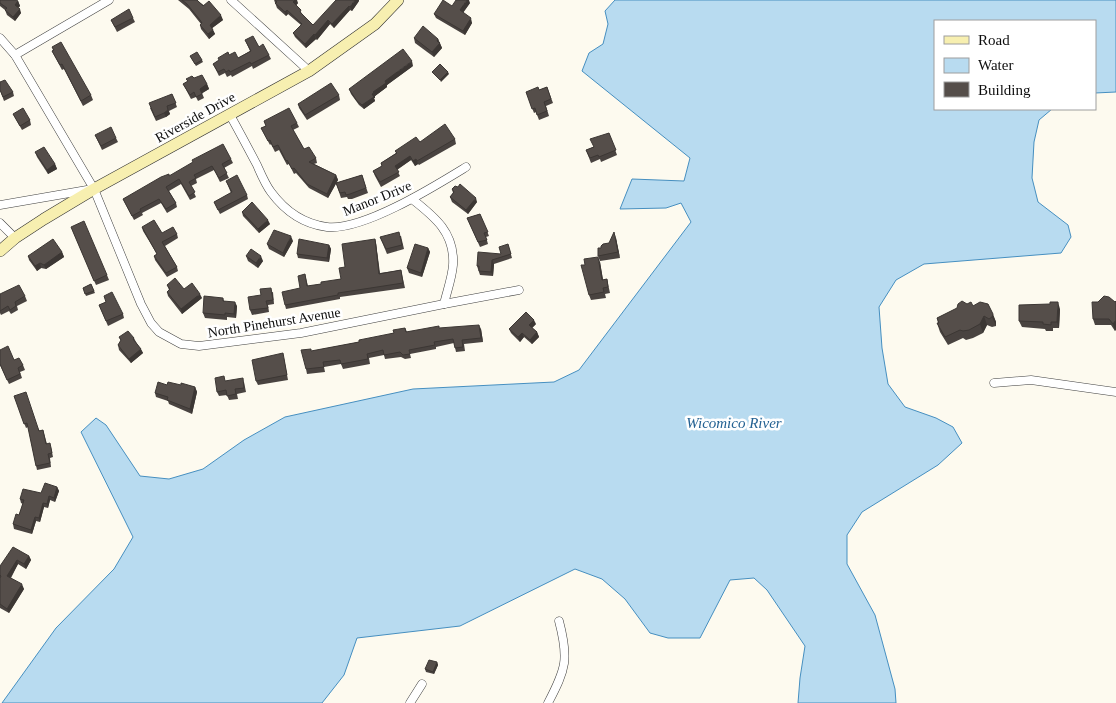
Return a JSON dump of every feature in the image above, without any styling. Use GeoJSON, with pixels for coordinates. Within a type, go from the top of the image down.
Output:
{"type":"FeatureCollection","features":[{"type":"Feature","properties":{"kind":"street"},"geometry":{"type":"LineString","coordinates":[[15,55],[109,0]]}},
{"type":"Feature","properties":{"kind":"street"},"geometry":{"type":"LineString","coordinates":[[231,0],[309,70]]}},
{"type":"Feature","properties":{"kind":"street","name":"Riverside Drive"},"geometry":{"type":"LineString","coordinates":[[0,251],[15,238],[94,189],[309,70],[375,24],[398,0]]}},
{"type":"Feature","properties":{"kind":"street","name":"North Pinehurst Avenue"},"geometry":{"type":"LineString","coordinates":[[0,38],[15,55],[94,189],[141,304],[151,323],[159,332],[180,344],[199,346],[301,333],[519,290]]}},
{"type":"Feature","properties":{"kind":"street","name":"Manor Drive"},"geometry":{"type":"LineString","coordinates":[[230,115],[270,191],[285,208],[298,218],[313,224],[329,227],[345,226],[363,220],[412,199],[466,167]]}},
{"type":"Feature","properties":{"kind":"street"},"geometry":{"type":"LineString","coordinates":[[0,205],[94,189]]}},
{"type":"Feature","properties":{"kind":"street"},"geometry":{"type":"LineString","coordinates":[[412,199],[435,217],[452,245],[453,267],[444,304]]}},
{"type":"Feature","properties":{"kind":"street"},"geometry":{"type":"LineString","coordinates":[[0,223],[15,238]]}},
{"type":"Feature","properties":{"kind":"street"},"geometry":{"type":"LineString","coordinates":[[994,383],[1031,380],[1116,392]]}},
{"type":"Feature","properties":{"kind":"street"},"geometry":{"type":"LineString","coordinates":[[548,703],[562,676],[564,664],[565,644],[559,622]]}},
{"type":"Feature","properties":{"kind":"street"},"geometry":{"type":"LineString","coordinates":[[410,703],[422,684]]}},
{"type":"Feature","properties":{"kind":"water","name":"Wicomico River"},"geometry":{"type":"Polygon","coordinates":[[[615,0],[1116,0],[1116,92],[1096,93],[1096,20],[934,20],[934,110],[1051,110],[1039,120],[1034,142],[1032,178],[1038,202],[1068,225],[1071,237],[1061,253],[924,264],[896,280],[879,307],[882,348],[888,384],[905,407],[936,418],[953,427],[962,443],[938,465],[862,512],[847,535],[847,564],[875,615],[895,689],[896,703],[798,703],[805,646],[767,590],[754,578],[730,580],[700,638],[668,638],[650,633],[625,599],[602,579],[575,569],[460,626],[357,638],[344,675],[322,703],[2,703],[56,628],[114,569],[133,537],[81,432],[96,418],[106,425],[140,476],[169,479],[203,469],[244,440],[285,417],[413,389],[554,382],[579,370],[691,222],[681,203],[666,208],[620,209],[632,179],[684,181],[690,158],[582,71],[589,53],[603,44],[608,24],[605,11],[615,0]]]}},
{"type":"Feature","properties":{"kind":"building"},"geometry":{"type":"Polygon","coordinates":[[[0,0],[16,0],[18,1],[15,5],[20,9],[13,17],[5,10],[7,8],[0,3],[0,0]]]}},
{"type":"Feature","properties":{"kind":"building"},"geometry":{"type":"Polygon","coordinates":[[[182,0],[197,0],[203,6],[209,1],[221,15],[210,25],[213,30],[208,34],[200,25],[202,23],[200,20],[182,0]]]}},
{"type":"Feature","properties":{"kind":"building"},"geometry":{"type":"Polygon","coordinates":[[[275,0],[295,0],[293,2],[301,10],[300,12],[313,25],[336,0],[355,0],[332,24],[328,20],[305,44],[293,33],[302,24],[287,10],[285,12],[275,3],[277,2],[275,0]]]}},
{"type":"Feature","properties":{"kind":"building"},"geometry":{"type":"Polygon","coordinates":[[[443,0],[452,6],[456,0],[467,0],[460,10],[471,18],[463,31],[434,14],[443,0]]]}},
{"type":"Feature","properties":{"kind":"building"},"geometry":{"type":"Polygon","coordinates":[[[129,9],[133,18],[115,27],[111,20],[129,9]]]}},
{"type":"Feature","properties":{"kind":"building"},"geometry":{"type":"Polygon","coordinates":[[[423,26],[440,43],[432,52],[414,38],[423,26]]]}},
{"type":"Feature","properties":{"kind":"building"},"geometry":{"type":"Polygon","coordinates":[[[253,36],[259,47],[263,44],[269,55],[230,72],[229,70],[226,72],[224,69],[218,72],[213,64],[219,60],[218,58],[228,52],[229,55],[235,52],[238,58],[251,51],[245,40],[253,36]]]}},
{"type":"Feature","properties":{"kind":"building"},"geometry":{"type":"Polygon","coordinates":[[[61,42],[91,95],[81,101],[62,64],[60,65],[52,51],[54,50],[52,47],[61,42]]]}},
{"type":"Feature","properties":{"kind":"building"},"geometry":{"type":"Polygon","coordinates":[[[403,49],[412,61],[373,92],[374,97],[362,105],[357,101],[349,89],[403,49]]]}},
{"type":"Feature","properties":{"kind":"building"},"geometry":{"type":"Polygon","coordinates":[[[197,52],[202,60],[195,64],[190,56],[197,52]]]}},
{"type":"Feature","properties":{"kind":"building"},"geometry":{"type":"Polygon","coordinates":[[[440,64],[448,72],[440,80],[432,72],[440,64]]]}},
{"type":"Feature","properties":{"kind":"building"},"geometry":{"type":"Polygon","coordinates":[[[202,75],[207,84],[200,89],[202,94],[196,97],[194,92],[190,95],[183,84],[188,81],[186,79],[202,75]]]}},
{"type":"Feature","properties":{"kind":"building"},"geometry":{"type":"Polygon","coordinates":[[[5,80],[13,92],[3,97],[0,90],[0,82],[5,80]]]}},
{"type":"Feature","properties":{"kind":"building"},"geometry":{"type":"Polygon","coordinates":[[[331,83],[339,95],[305,115],[298,104],[331,83]]]}},
{"type":"Feature","properties":{"kind":"building"},"geometry":{"type":"Polygon","coordinates":[[[538,87],[539,90],[547,87],[551,99],[544,102],[547,111],[537,115],[535,108],[532,109],[526,92],[538,87]]]}},
{"type":"Feature","properties":{"kind":"building"},"geometry":{"type":"Polygon","coordinates":[[[172,94],[176,103],[167,106],[168,110],[155,117],[149,103],[172,94]]]}},
{"type":"Feature","properties":{"kind":"building"},"geometry":{"type":"Polygon","coordinates":[[[23,108],[30,120],[20,126],[13,114],[23,108]]]}},
{"type":"Feature","properties":{"kind":"building"},"geometry":{"type":"Polygon","coordinates":[[[289,108],[297,123],[291,126],[304,149],[309,147],[316,158],[309,162],[336,175],[327,194],[307,184],[294,168],[292,169],[278,145],[273,147],[261,128],[266,126],[264,121],[289,108]]]}},
{"type":"Feature","properties":{"kind":"building"},"geometry":{"type":"Polygon","coordinates":[[[445,124],[455,139],[417,161],[416,159],[413,161],[410,156],[395,166],[399,172],[380,182],[373,171],[382,166],[381,163],[397,153],[395,151],[416,137],[420,142],[445,124]]]}},
{"type":"Feature","properties":{"kind":"building"},"geometry":{"type":"Polygon","coordinates":[[[111,127],[116,138],[101,146],[95,135],[111,127]]]}},
{"type":"Feature","properties":{"kind":"building"},"geometry":{"type":"Polygon","coordinates":[[[609,133],[616,150],[599,157],[598,155],[590,158],[586,150],[594,147],[590,139],[609,133]]]}},
{"type":"Feature","properties":{"kind":"building"},"geometry":{"type":"Polygon","coordinates":[[[223,144],[231,159],[222,164],[227,173],[219,178],[212,166],[194,175],[196,178],[189,182],[195,192],[189,196],[179,179],[166,187],[176,203],[166,209],[159,199],[140,209],[141,211],[132,216],[123,199],[161,177],[169,174],[169,176],[193,162],[192,160],[223,144]]]}},
{"type":"Feature","properties":{"kind":"building"},"geometry":{"type":"Polygon","coordinates":[[[44,147],[55,164],[47,170],[35,152],[44,147]]]}},
{"type":"Feature","properties":{"kind":"building"},"geometry":{"type":"Polygon","coordinates":[[[237,175],[247,195],[218,210],[214,202],[232,192],[226,181],[237,175]]]}},
{"type":"Feature","properties":{"kind":"building"},"geometry":{"type":"Polygon","coordinates":[[[362,175],[366,188],[346,195],[345,192],[340,193],[336,183],[362,175]]]}},
{"type":"Feature","properties":{"kind":"building"},"geometry":{"type":"Polygon","coordinates":[[[460,184],[476,198],[466,210],[450,197],[454,192],[452,189],[460,184]]]}},
{"type":"Feature","properties":{"kind":"building"},"geometry":{"type":"Polygon","coordinates":[[[252,202],[268,220],[258,229],[242,212],[252,202]]]}},
{"type":"Feature","properties":{"kind":"building"},"geometry":{"type":"Polygon","coordinates":[[[480,214],[488,232],[484,233],[487,240],[478,242],[467,218],[480,214]]]}},
{"type":"Feature","properties":{"kind":"building"},"geometry":{"type":"Polygon","coordinates":[[[154,220],[162,233],[173,227],[177,234],[162,242],[177,267],[166,273],[154,256],[157,254],[142,227],[154,220]]]}},
{"type":"Feature","properties":{"kind":"building"},"geometry":{"type":"Polygon","coordinates":[[[84,221],[107,275],[94,281],[71,227],[84,221]]]}},
{"type":"Feature","properties":{"kind":"building"},"geometry":{"type":"Polygon","coordinates":[[[274,230],[291,236],[283,253],[267,244],[274,230]]]}},
{"type":"Feature","properties":{"kind":"building"},"geometry":{"type":"Polygon","coordinates":[[[399,232],[402,245],[386,249],[380,237],[399,232]]]}},
{"type":"Feature","properties":{"kind":"building"},"geometry":{"type":"Polygon","coordinates":[[[614,232],[618,252],[598,256],[598,248],[601,248],[603,244],[609,243],[614,232]]]}},
{"type":"Feature","properties":{"kind":"building"},"geometry":{"type":"Polygon","coordinates":[[[53,239],[62,252],[44,265],[40,263],[35,266],[28,256],[53,239]]]}},
{"type":"Feature","properties":{"kind":"building"},"geometry":{"type":"Polygon","coordinates":[[[299,239],[329,245],[327,258],[297,254],[299,239]]]}},
{"type":"Feature","properties":{"kind":"building"},"geometry":{"type":"Polygon","coordinates":[[[375,239],[379,274],[401,270],[403,283],[338,293],[338,295],[285,305],[282,292],[300,288],[298,276],[305,274],[307,286],[341,279],[339,268],[345,267],[342,244],[375,239]]]}},
{"type":"Feature","properties":{"kind":"building"},"geometry":{"type":"Polygon","coordinates":[[[415,244],[428,248],[421,273],[407,268],[415,244]]]}},
{"type":"Feature","properties":{"kind":"building"},"geometry":{"type":"Polygon","coordinates":[[[508,244],[511,254],[492,260],[491,272],[479,271],[479,266],[477,266],[478,252],[501,254],[499,247],[508,244]]]}},
{"type":"Feature","properties":{"kind":"building"},"geometry":{"type":"Polygon","coordinates":[[[251,249],[261,256],[256,263],[246,256],[251,249]]]}},
{"type":"Feature","properties":{"kind":"building"},"geometry":{"type":"Polygon","coordinates":[[[598,257],[602,280],[607,279],[608,287],[603,288],[604,292],[589,295],[581,265],[585,265],[584,259],[598,257]]]}},
{"type":"Feature","properties":{"kind":"building"},"geometry":{"type":"Polygon","coordinates":[[[175,278],[184,289],[192,283],[200,294],[181,309],[167,292],[170,289],[167,285],[175,278]]]}},
{"type":"Feature","properties":{"kind":"building"},"geometry":{"type":"Polygon","coordinates":[[[91,284],[94,291],[85,294],[83,288],[91,284]]]}},
{"type":"Feature","properties":{"kind":"building"},"geometry":{"type":"Polygon","coordinates":[[[19,285],[25,296],[15,302],[16,306],[10,310],[8,306],[0,311],[0,294],[19,285]]]}},
{"type":"Feature","properties":{"kind":"building"},"geometry":{"type":"Polygon","coordinates":[[[271,288],[273,300],[266,301],[268,308],[250,310],[248,297],[261,295],[260,289],[271,288]]]}},
{"type":"Feature","properties":{"kind":"building"},"geometry":{"type":"Polygon","coordinates":[[[112,292],[123,314],[106,321],[99,305],[106,302],[104,296],[112,292]]]}},
{"type":"Feature","properties":{"kind":"building"},"geometry":{"type":"Polygon","coordinates":[[[204,296],[223,298],[223,301],[235,302],[234,314],[203,313],[204,296]]]}},
{"type":"Feature","properties":{"kind":"building"},"geometry":{"type":"Polygon","coordinates":[[[1104,296],[1116,301],[1116,320],[1113,324],[1109,319],[1093,319],[1092,302],[1098,302],[1104,296]]]}},
{"type":"Feature","properties":{"kind":"building"},"geometry":{"type":"Polygon","coordinates":[[[962,301],[967,304],[971,302],[973,306],[980,302],[988,304],[993,314],[992,317],[989,319],[984,316],[980,324],[969,330],[960,330],[945,337],[937,323],[939,323],[937,318],[957,308],[958,304],[962,301]]]}},
{"type":"Feature","properties":{"kind":"building"},"geometry":{"type":"Polygon","coordinates":[[[1050,302],[1058,302],[1057,322],[1051,322],[1051,325],[1043,324],[1043,322],[1019,321],[1019,305],[1050,304],[1050,302]]]}},
{"type":"Feature","properties":{"kind":"building"},"geometry":{"type":"Polygon","coordinates":[[[526,312],[534,320],[529,325],[537,332],[530,340],[522,333],[518,337],[509,329],[526,312]]]}},
{"type":"Feature","properties":{"kind":"building"},"geometry":{"type":"Polygon","coordinates":[[[479,325],[481,338],[462,340],[463,347],[455,348],[453,339],[434,342],[435,345],[409,350],[410,354],[403,355],[400,352],[384,355],[383,350],[367,354],[368,359],[341,364],[340,360],[323,362],[324,367],[306,369],[301,350],[311,349],[311,351],[359,342],[359,340],[394,333],[393,330],[405,328],[406,332],[439,326],[439,328],[479,325]]]}},
{"type":"Feature","properties":{"kind":"building"},"geometry":{"type":"Polygon","coordinates":[[[128,331],[141,349],[129,359],[118,345],[121,340],[119,337],[128,331]]]}},
{"type":"Feature","properties":{"kind":"building"},"geometry":{"type":"Polygon","coordinates":[[[8,346],[14,360],[19,358],[23,365],[18,368],[20,374],[7,380],[0,364],[0,350],[8,346]]]}},
{"type":"Feature","properties":{"kind":"building"},"geometry":{"type":"Polygon","coordinates":[[[283,353],[287,375],[256,381],[252,360],[283,353]]]}},
{"type":"Feature","properties":{"kind":"building"},"geometry":{"type":"Polygon","coordinates":[[[224,376],[225,381],[243,378],[244,388],[235,389],[236,394],[227,396],[226,390],[217,392],[215,378],[224,376]]]}},
{"type":"Feature","properties":{"kind":"building"},"geometry":{"type":"Polygon","coordinates":[[[158,382],[167,385],[168,382],[181,385],[181,383],[195,387],[190,409],[167,400],[168,397],[155,393],[158,382]]]}},
{"type":"Feature","properties":{"kind":"building"},"geometry":{"type":"Polygon","coordinates":[[[26,392],[39,431],[43,430],[46,444],[50,443],[52,453],[48,454],[50,463],[36,466],[27,423],[24,424],[14,396],[26,392]]]}},
{"type":"Feature","properties":{"kind":"building"},"geometry":{"type":"Polygon","coordinates":[[[45,483],[57,487],[54,498],[49,496],[47,504],[43,503],[39,518],[35,517],[31,530],[13,524],[16,514],[19,515],[24,500],[20,499],[23,489],[41,493],[45,483]]]}},
{"type":"Feature","properties":{"kind":"building"},"geometry":{"type":"Polygon","coordinates":[[[13,547],[29,556],[24,564],[17,560],[7,576],[22,584],[7,609],[0,604],[0,566],[13,547]]]}},
{"type":"Feature","properties":{"kind":"building"},"geometry":{"type":"Polygon","coordinates":[[[429,660],[437,662],[433,672],[425,669],[429,660]]]}}]}
